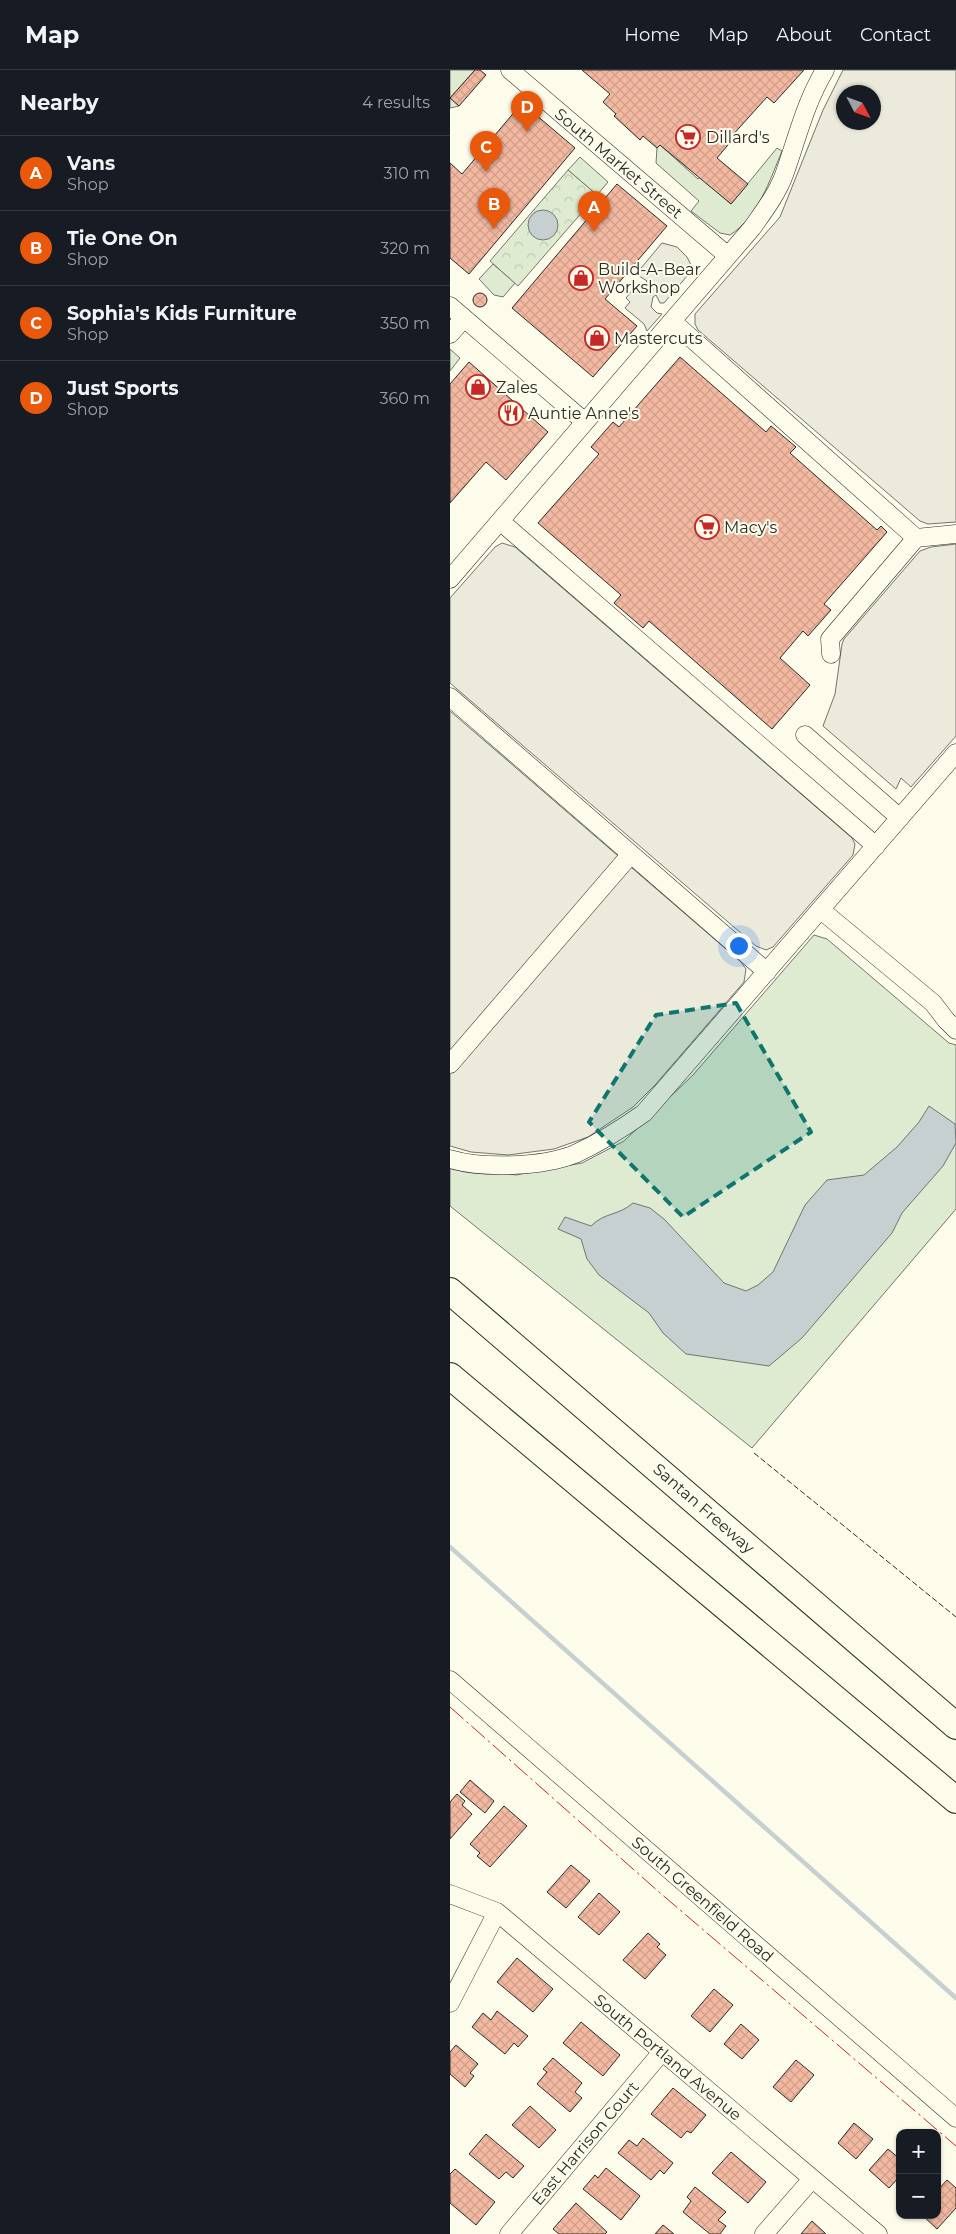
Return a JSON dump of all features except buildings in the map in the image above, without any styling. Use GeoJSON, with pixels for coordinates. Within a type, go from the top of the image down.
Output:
{"type":"FeatureCollection","features":[{"type":"Feature","properties":{"kind":"highway","name":"Santan Freeway"},"geometry":{"type":"LineString","coordinates":[[450,1291],[956,1726]]}},
{"type":"Feature","properties":{"kind":"highway"},"geometry":{"type":"LineString","coordinates":[[450,1376],[956,1800]]}},
{"type":"Feature","properties":{"kind":"street"},"geometry":{"type":"LineString","coordinates":[[450,579],[752,228],[771,201],[783,176],[815,86],[825,70]]}},
{"type":"Feature","properties":{"kind":"street","name":"South Market Street"},"geometry":{"type":"LineString","coordinates":[[520,73],[728,256]]}},
{"type":"Feature","properties":{"kind":"street"},"geometry":{"type":"LineString","coordinates":[[450,306],[585,422]]}},
{"type":"Feature","properties":{"kind":"street"},"geometry":{"type":"LineString","coordinates":[[450,334],[464,318]]}},
{"type":"Feature","properties":{"kind":"street"},"geometry":{"type":"LineString","coordinates":[[672,321],[916,538]]}},
{"type":"Feature","properties":{"kind":"street"},"geometry":{"type":"LineString","coordinates":[[500,521],[876,846]]}},
{"type":"Feature","properties":{"kind":"street"},"geometry":{"type":"LineString","coordinates":[[831,654],[830,639],[916,538],[956,534]]}},
{"type":"Feature","properties":{"kind":"street"},"geometry":{"type":"LineString","coordinates":[[450,697],[767,972]]}},
{"type":"Feature","properties":{"kind":"street"},"geometry":{"type":"LineString","coordinates":[[805,735],[900,818]]}},
{"type":"Feature","properties":{"kind":"street"},"geometry":{"type":"LineString","coordinates":[[450,1159],[464,1163],[490,1165],[527,1163],[553,1159],[574,1154],[623,1128],[644,1113],[956,753]]}},
{"type":"Feature","properties":{"kind":"street"},"geometry":{"type":"LineString","coordinates":[[450,1064],[631,854]]}},
{"type":"Feature","properties":{"kind":"street"},"geometry":{"type":"LineString","coordinates":[[821,910],[933,1003],[956,1030]]}},
{"type":"Feature","properties":{"kind":"street"},"geometry":{"type":"LineString","coordinates":[[933,1003],[956,1009]]}},
{"type":"Feature","properties":{"kind":"street","name":"South Greenfield Road"},"geometry":{"type":"LineString","coordinates":[[450,1680],[956,2118]]}},
{"type":"Feature","properties":{"kind":"street","name":"South Portland Avenue"},"geometry":{"type":"LineString","coordinates":[[450,1894],[497,1912],[661,2053],[878,2234]]}},
{"type":"Feature","properties":{"kind":"street"},"geometry":{"type":"LineString","coordinates":[[450,2003],[497,1912]]}},
{"type":"Feature","properties":{"kind":"street","name":"East Harrison Court"},"geometry":{"type":"LineString","coordinates":[[509,2234],[661,2053]]}},
{"type":"Feature","properties":{"kind":"street"},"geometry":{"type":"LineString","coordinates":[[764,2234],[812,2179]]}},
{"type":"Feature","properties":{"kind":"highlighted area"},"geometry":{"type":"Polygon","coordinates":[[[736,1003],[811,1132],[683,1217],[589,1122],[656,1015],[736,1003]]]}},
{"type":"Feature","properties":{"kind":"green space"},"geometry":{"type":"Polygon","coordinates":[[[450,70],[475,70],[450,98],[450,70]]]}},
{"type":"Feature","properties":{"kind":"green space"},"geometry":{"type":"Polygon","coordinates":[[[450,98],[459,106],[450,108],[450,98]]]}},
{"type":"Feature","properties":{"kind":"green space"},"geometry":{"type":"Polygon","coordinates":[[[660,145],[698,179],[700,177],[731,204],[777,148],[782,151],[768,186],[756,208],[740,227],[730,235],[720,233],[691,211],[699,201],[656,163],[657,148],[660,145]]]}},
{"type":"Feature","properties":{"kind":"green space"},"geometry":{"type":"Polygon","coordinates":[[[580,157],[608,182],[597,195],[568,170],[580,157]]]}},
{"type":"Feature","properties":{"kind":"green space"},"geometry":{"type":"Polygon","coordinates":[[[568,170],[597,195],[518,286],[490,261],[568,170]]]}},
{"type":"Feature","properties":{"kind":"green space"},"geometry":{"type":"Polygon","coordinates":[[[493,264],[515,283],[503,297],[494,295],[479,279],[493,264]]]}},
{"type":"Feature","properties":{"kind":"green space"},"geometry":{"type":"Polygon","coordinates":[[[450,349],[460,358],[450,371],[450,349]]]}},
{"type":"Feature","properties":{"kind":"green space"},"geometry":{"type":"Polygon","coordinates":[[[814,935],[827,939],[949,1043],[956,1045],[956,1209],[752,1448],[450,1206],[450,1166],[516,1175],[582,1163],[624,1141],[693,1075],[814,935]]]}},
{"type":"Feature","properties":{"kind":"shaded area"},"geometry":{"type":"Polygon","coordinates":[[[843,70],[956,70],[956,522],[928,524],[920,521],[698,330],[695,324],[695,314],[780,217],[823,110],[843,70]]]}},
{"type":"Feature","properties":{"kind":"shaded area"},"geometry":{"type":"Polygon","coordinates":[[[543,210],[549,211],[557,219],[557,231],[549,239],[543,240],[537,239],[529,231],[528,225],[529,219],[537,211],[543,210]]]}},
{"type":"Feature","properties":{"kind":"shaded area"},"geometry":{"type":"Polygon","coordinates":[[[662,243],[677,247],[687,257],[693,269],[664,303],[660,303],[656,295],[653,297],[651,307],[657,313],[662,314],[647,331],[644,324],[625,308],[630,302],[626,298],[636,286],[642,286],[647,281],[636,274],[662,243]]]}},
{"type":"Feature","properties":{"kind":"shaded area"},"geometry":{"type":"Polygon","coordinates":[[[502,543],[515,547],[852,838],[855,844],[853,855],[773,947],[766,950],[756,946],[450,683],[450,598],[495,547],[502,543]]]}},
{"type":"Feature","properties":{"kind":"shaded area"},"geometry":{"type":"Polygon","coordinates":[[[956,544],[956,736],[911,787],[901,778],[896,789],[823,726],[835,694],[842,644],[844,639],[920,551],[931,547],[956,544]]]}},
{"type":"Feature","properties":{"kind":"shaded area"},"geometry":{"type":"Polygon","coordinates":[[[450,711],[741,962],[746,969],[744,982],[655,1085],[633,1107],[588,1137],[554,1149],[508,1155],[471,1152],[450,1146],[450,711]]]}},
{"type":"Feature","properties":{"kind":"shaded area"},"geometry":{"type":"Polygon","coordinates":[[[929,1106],[955,1124],[956,1143],[943,1166],[902,1213],[892,1233],[802,1338],[769,1366],[686,1354],[663,1333],[649,1313],[599,1275],[587,1259],[581,1239],[558,1229],[565,1217],[591,1226],[601,1218],[622,1210],[633,1203],[650,1208],[664,1219],[724,1283],[746,1291],[758,1285],[773,1272],[805,1205],[827,1180],[864,1175],[897,1147],[919,1122],[929,1106]]]}},
{"type":"Feature","properties":{"kind":"waterway"},"geometry":{"type":"LineString","coordinates":[[450,1547],[956,1998]]}},
{"type":"Feature","properties":{"kind":"fence"},"geometry":{"type":"LineString","coordinates":[[754,1453],[956,1617]]}},
{"type":"Feature","properties":{"kind":"power"},"geometry":{"type":"LineString","coordinates":[[450,1707],[659,1892],[956,2146]]}},
{"type":"Feature","properties":{"kind":"place","name":"Just Sports"},"geometry":{"type":"Point","coordinates":[527,132]}},
{"type":"Feature","properties":{"kind":"place","name":"Dillard's"},"geometry":{"type":"Point","coordinates":[688,137]}},
{"type":"Feature","properties":{"kind":"place","name":"Sophia's Kids Furniture"},"geometry":{"type":"Point","coordinates":[486,172]}},
{"type":"Feature","properties":{"kind":"place","name":"Tie One On"},"geometry":{"type":"Point","coordinates":[494,229]}},
{"type":"Feature","properties":{"kind":"place","name":"Vans"},"geometry":{"type":"Point","coordinates":[594,232]}},
{"type":"Feature","properties":{"kind":"place","name":"Build-A-Bear Workshop"},"geometry":{"type":"Point","coordinates":[581,278]}},
{"type":"Feature","properties":{"kind":"place","name":"Mastercuts"},"geometry":{"type":"Point","coordinates":[597,338]}},
{"type":"Feature","properties":{"kind":"place","name":"Zales"},"geometry":{"type":"Point","coordinates":[478,387]}},
{"type":"Feature","properties":{"kind":"place","name":"Auntie Anne's"},"geometry":{"type":"Point","coordinates":[511,413]}},
{"type":"Feature","properties":{"kind":"place","name":"Macy's"},"geometry":{"type":"Point","coordinates":[707,527]}}]}
